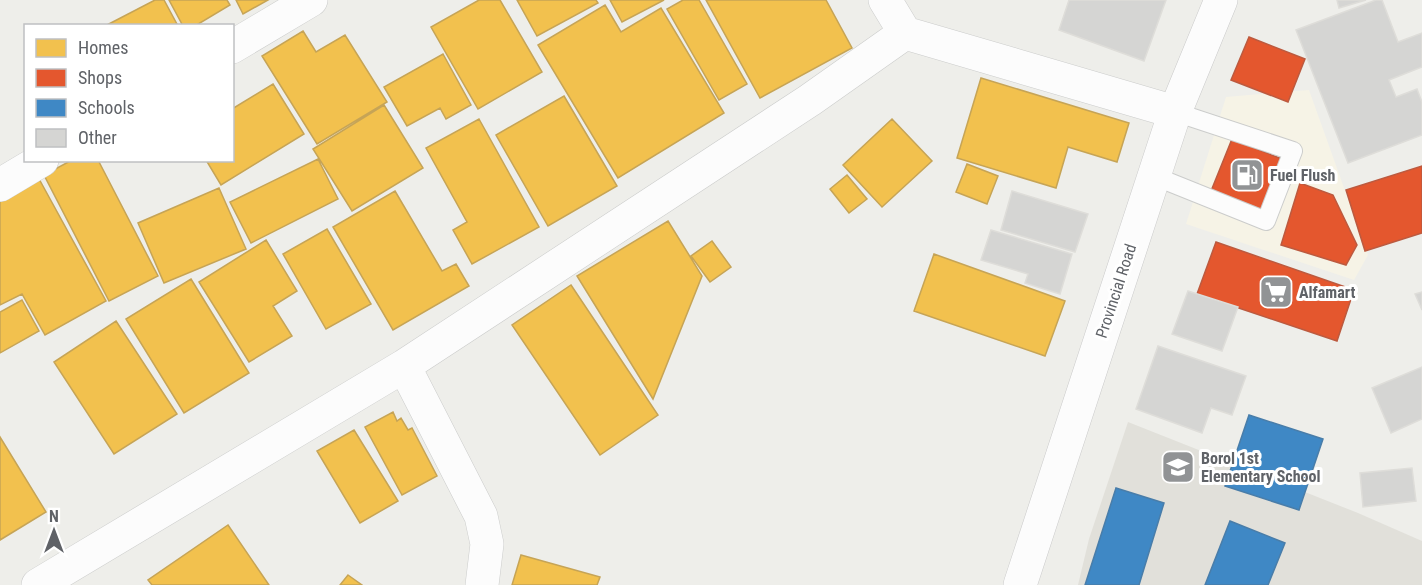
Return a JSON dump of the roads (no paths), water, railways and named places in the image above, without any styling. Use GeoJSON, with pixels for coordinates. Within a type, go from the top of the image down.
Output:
{"type":"FeatureCollection","features":[{"type":"Feature","properties":{"kind":"street"},"geometry":{"type":"LineString","coordinates":[[234,46],[311,0]]}},
{"type":"Feature","properties":{"kind":"street"},"geometry":{"type":"LineString","coordinates":[[885,0],[905,33],[1175,112]]}},
{"type":"Feature","properties":{"kind":"street","name":"Provincial Road"},"geometry":{"type":"LineString","coordinates":[[1020,585],[1175,112],[1221,0]]}},
{"type":"Feature","properties":{"kind":"street"},"geometry":{"type":"LineString","coordinates":[[38,585],[404,366],[810,100],[905,33]]}},
{"type":"Feature","properties":{"kind":"street"},"geometry":{"type":"LineString","coordinates":[[2,178],[38,162]]}},
{"type":"Feature","properties":{"kind":"street"},"geometry":{"type":"LineString","coordinates":[[404,366],[481,516],[487,544],[482,585]]}},
{"type":"Feature","properties":{"kind":"lane"},"geometry":{"type":"LineString","coordinates":[[1154,176],[1266,220],[1293,151],[1175,112]]}},
{"type":"Feature","properties":{"kind":"place","name":"Fuel Flush"},"geometry":{"type":"Point","coordinates":[1247,175]}},
{"type":"Feature","properties":{"kind":"place","name":"Alfamart"},"geometry":{"type":"Point","coordinates":[1276,292]}},
{"type":"Feature","properties":{"kind":"place","name":"Borol 1st Elementary School"},"geometry":{"type":"Point","coordinates":[1178,467]}}]}
